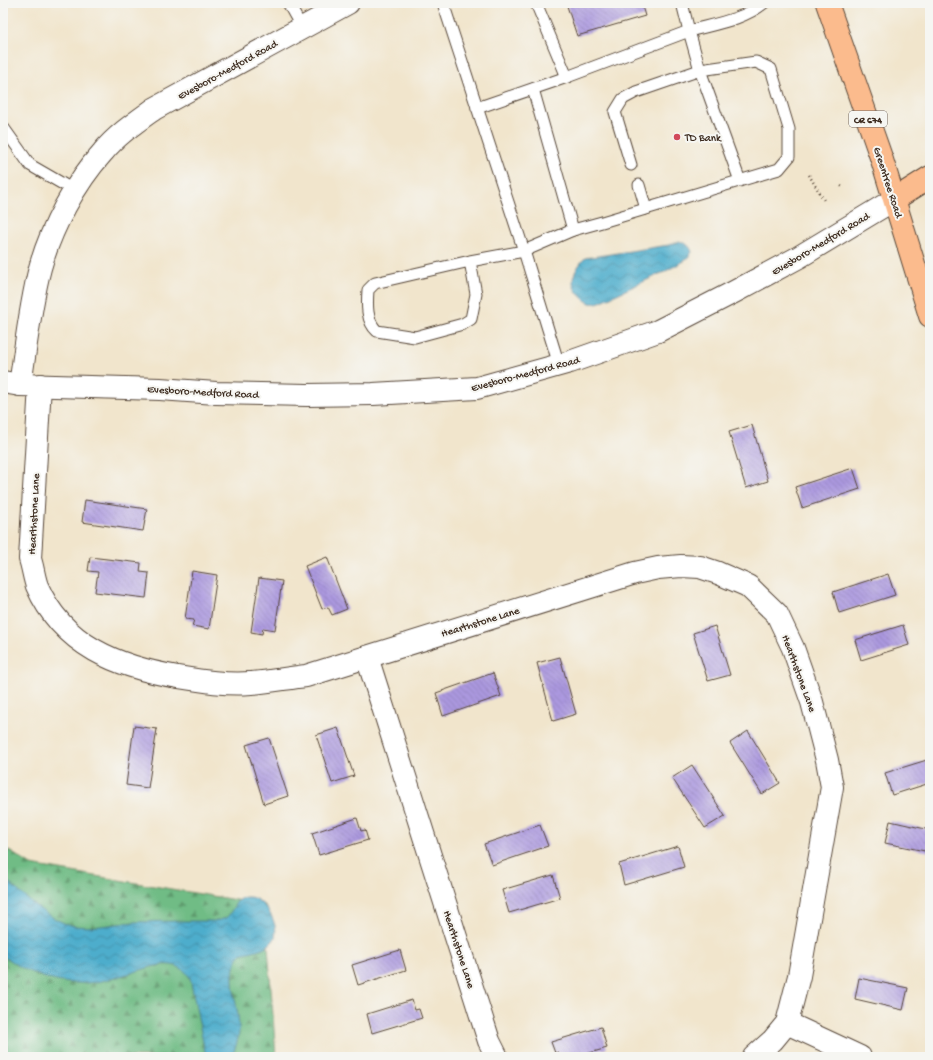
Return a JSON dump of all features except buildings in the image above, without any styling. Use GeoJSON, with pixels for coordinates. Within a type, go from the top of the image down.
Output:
{"type":"FeatureCollection","features":[{"type":"Feature","properties":{"kind":"main road","name":"Greentree Road"},"geometry":{"type":"LineString","coordinates":[[827,3],[895,199],[930,316]]}},
{"type":"Feature","properties":{"kind":"main road"},"geometry":{"type":"LineString","coordinates":[[895,199],[930,177]]}},
{"type":"Feature","properties":{"kind":"street","name":"Evesboro-Medford Road"},"geometry":{"type":"LineString","coordinates":[[348,3],[154,109],[127,129],[103,151],[80,180],[50,238],[40,267],[34,296],[21,384],[160,389],[216,393],[373,394],[477,388],[558,365],[658,331],[799,257],[895,199]]}},
{"type":"Feature","properties":{"kind":"street","name":"Hearthstone Lane"},"geometry":{"type":"LineString","coordinates":[[21,384],[30,559],[37,585],[49,608],[66,629],[93,650],[111,660],[139,670],[194,680],[222,683],[250,683],[306,676],[634,572],[658,568],[681,566],[700,567],[748,586],[777,614],[794,648],[812,702],[827,760],[832,787],[799,976],[788,1023],[773,1040],[754,1057]]}},
{"type":"Feature","properties":{"kind":"street","name":"Hearthstone Lane"},"geometry":{"type":"LineString","coordinates":[[367,657],[489,1041],[497,1057]]}},
{"type":"Feature","properties":{"kind":"street"},"geometry":{"type":"LineString","coordinates":[[788,1023],[860,1057]]}},
{"type":"Feature","properties":{"kind":"lane"},"geometry":{"type":"LineString","coordinates":[[288,3],[302,28]]}},
{"type":"Feature","properties":{"kind":"lane"},"geometry":{"type":"LineString","coordinates":[[443,3],[524,251],[558,365]]}},
{"type":"Feature","properties":{"kind":"lane"},"geometry":{"type":"LineString","coordinates":[[536,3],[567,77]]}},
{"type":"Feature","properties":{"kind":"lane"},"geometry":{"type":"LineString","coordinates":[[682,3],[700,70],[740,181]]}},
{"type":"Feature","properties":{"kind":"lane"},"geometry":{"type":"LineString","coordinates":[[477,108],[567,77],[689,31],[729,20],[756,9],[764,3]]}},
{"type":"Feature","properties":{"kind":"lane"},"geometry":{"type":"LineString","coordinates":[[470,261],[476,294],[471,319],[457,326],[415,337],[377,331],[374,328],[367,310],[368,290],[376,283],[470,261],[524,251],[573,230],[779,169],[789,157],[789,129],[771,69],[756,62],[700,70],[636,92],[623,99],[615,112],[631,166]]}},
{"type":"Feature","properties":{"kind":"lane"},"geometry":{"type":"LineString","coordinates":[[533,88],[573,230]]}},
{"type":"Feature","properties":{"kind":"lane"},"geometry":{"type":"LineString","coordinates":[[3,127],[30,165],[75,191]]}},
{"type":"Feature","properties":{"kind":"lane"},"geometry":{"type":"LineString","coordinates":[[639,185],[646,209]]}},
{"type":"Feature","properties":{"kind":"path"},"geometry":{"type":"LineString","coordinates":[[809,175],[825,202]]}},
{"type":"Feature","properties":{"kind":"path"},"geometry":{"type":"LineString","coordinates":[[840,186],[844,188]]}},
{"type":"Feature","properties":{"kind":"green space"},"geometry":{"type":"Polygon","coordinates":[[[3,847],[31,865],[265,905],[276,1057],[3,1057],[3,847]]]}},
{"type":"Feature","properties":{"kind":"water"},"geometry":{"type":"Polygon","coordinates":[[[679,241],[687,245],[692,252],[686,260],[600,302],[587,302],[578,294],[574,287],[573,281],[575,272],[585,258],[669,245],[679,241]]]}},
{"type":"Feature","properties":{"kind":"water"},"geometry":{"type":"Polygon","coordinates":[[[3,877],[32,903],[55,919],[72,925],[90,927],[134,922],[214,921],[228,916],[238,900],[241,898],[249,897],[261,903],[271,915],[276,930],[275,937],[266,947],[241,954],[236,962],[233,972],[233,982],[238,1013],[239,1033],[231,1057],[206,1057],[190,978],[184,970],[177,966],[160,965],[112,978],[82,983],[56,981],[38,975],[20,967],[3,956],[3,877]]]}},
{"type":"Feature","properties":{"kind":"place","name":"TD Bank"},"geometry":{"type":"Point","coordinates":[677,137]}}]}
